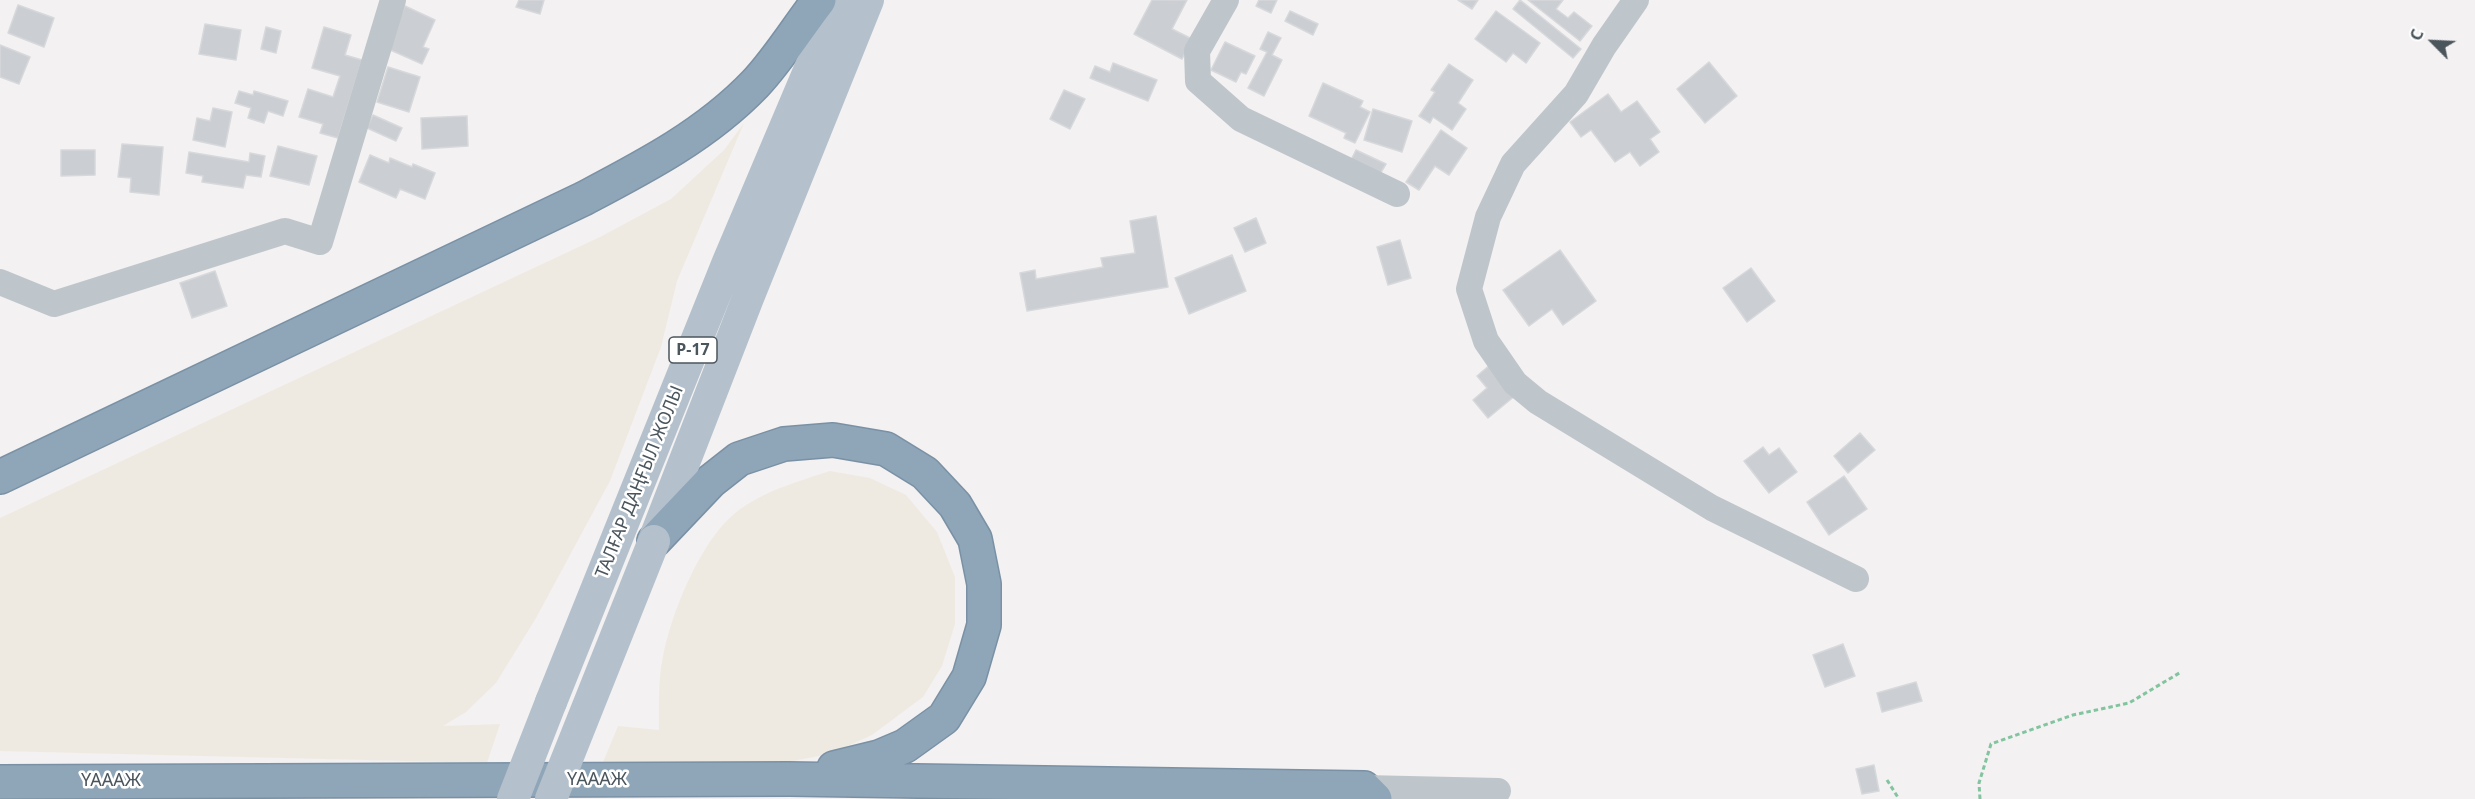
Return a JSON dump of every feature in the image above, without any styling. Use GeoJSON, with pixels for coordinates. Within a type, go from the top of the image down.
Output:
{"type":"FeatureCollection","features":[{"type":"Feature","properties":{"kind":"highway"},"geometry":{"type":"LineString","coordinates":[[0,477],[583,199],[663,158],[697,134],[755,84],[819,0]]}},
{"type":"Feature","properties":{"kind":"highway"},"geometry":{"type":"LineString","coordinates":[[654,541],[711,480],[739,459],[784,444],[833,440],[886,449],[926,473],[955,505],[975,539],[984,584],[984,625],[969,677],[944,718],[905,746],[879,757],[789,779]]}},
{"type":"Feature","properties":{"kind":"highway","name":"ҮАААЖ"},"geometry":{"type":"LineString","coordinates":[[0,782],[789,779],[1195,785],[1369,794]]}},
{"type":"Feature","properties":{"kind":"main road","name":"ТАЛҒАР ДАҢҒЫЛ ЖОЛЫ"},"geometry":{"type":"LineString","coordinates":[[513,799],[728,262],[839,0]]}},
{"type":"Feature","properties":{"kind":"main road","name":"ТАЛҒАР ДАҢҒЫЛ ЖОЛЫ"},"geometry":{"type":"LineString","coordinates":[[552,799],[748,298],[868,0]]}},
{"type":"Feature","properties":{"kind":"street"},"geometry":{"type":"LineString","coordinates":[[0,282],[54,304],[285,231],[320,242],[359,120],[393,0]]}},
{"type":"Feature","properties":{"kind":"street"},"geometry":{"type":"LineString","coordinates":[[1226,0],[1197,51],[1198,81],[1241,118],[1397,194]]}},
{"type":"Feature","properties":{"kind":"street"},"geometry":{"type":"LineString","coordinates":[[1635,0],[1604,46],[1576,94],[1513,164],[1488,217],[1469,289],[1486,341],[1515,383],[1538,402],[1712,508],[1856,579]]}},
{"type":"Feature","properties":{"kind":"street"},"geometry":{"type":"LineString","coordinates":[[1369,794],[1498,791]]}},
{"type":"Feature","properties":{"kind":"path"},"geometry":{"type":"LineString","coordinates":[[1980,799],[1979,783],[1991,744],[2073,715],[2129,703],[2181,672]]}},
{"type":"Feature","properties":{"kind":"path"},"geometry":{"type":"LineString","coordinates":[[1887,780],[1899,799]]}},
{"type":"Feature","properties":{"kind":"sand"},"geometry":{"type":"Polygon","coordinates":[[[744,123],[677,281],[661,347],[610,481],[536,618],[496,683],[466,712],[443,726],[500,724],[487,763],[0,751],[0,518],[600,237],[671,199],[724,150],[744,123]]]}},
{"type":"Feature","properties":{"kind":"sand"},"geometry":{"type":"Polygon","coordinates":[[[830,471],[870,478],[906,495],[937,532],[955,577],[955,624],[942,666],[923,697],[872,735],[830,754],[787,762],[601,767],[618,726],[659,730],[661,665],[667,639],[689,580],[710,542],[722,526],[734,514],[756,499],[830,471]]]}},
{"type":"Feature","properties":{"kind":"building"},"geometry":{"type":"Polygon","coordinates":[[[519,0],[544,0],[540,14],[516,7],[519,0]]]}},
{"type":"Feature","properties":{"kind":"building"},"geometry":{"type":"Polygon","coordinates":[[[1152,0],[1187,0],[1172,29],[1192,39],[1182,59],[1134,34],[1152,0]]]}},
{"type":"Feature","properties":{"kind":"building"},"geometry":{"type":"Polygon","coordinates":[[[1259,0],[1277,0],[1271,13],[1256,6],[1259,0]]]}},
{"type":"Feature","properties":{"kind":"building"},"geometry":{"type":"Polygon","coordinates":[[[1458,0],[1478,0],[1472,9],[1458,0]]]}},
{"type":"Feature","properties":{"kind":"building"},"geometry":{"type":"Polygon","coordinates":[[[1520,0],[1581,49],[1573,58],[1513,9],[1520,0]]]}},
{"type":"Feature","properties":{"kind":"building"},"geometry":{"type":"Polygon","coordinates":[[[1528,0],[1563,0],[1556,9],[1568,18],[1574,12],[1592,26],[1580,41],[1528,0]]]}},
{"type":"Feature","properties":{"kind":"building"},"geometry":{"type":"Polygon","coordinates":[[[18,5],[54,18],[44,47],[8,33],[18,5]]]}},
{"type":"Feature","properties":{"kind":"building"},"geometry":{"type":"Polygon","coordinates":[[[405,6],[435,20],[423,47],[429,49],[422,64],[386,48],[405,6]]]}},
{"type":"Feature","properties":{"kind":"building"},"geometry":{"type":"Polygon","coordinates":[[[1290,11],[1318,24],[1313,35],[1285,21],[1290,11]]]}},
{"type":"Feature","properties":{"kind":"building"},"geometry":{"type":"Polygon","coordinates":[[[1496,11],[1540,43],[1526,63],[1513,53],[1506,62],[1475,39],[1496,11]]]}},
{"type":"Feature","properties":{"kind":"building"},"geometry":{"type":"Polygon","coordinates":[[[205,24],[241,30],[236,60],[199,54],[205,24]]]}},
{"type":"Feature","properties":{"kind":"building"},"geometry":{"type":"Polygon","coordinates":[[[266,27],[281,31],[276,53],[261,49],[266,27]]]}},
{"type":"Feature","properties":{"kind":"building"},"geometry":{"type":"Polygon","coordinates":[[[324,27],[351,35],[345,55],[362,60],[338,138],[320,133],[323,124],[299,117],[308,89],[333,97],[340,76],[312,68],[324,27]]]}},
{"type":"Feature","properties":{"kind":"building"},"geometry":{"type":"Polygon","coordinates":[[[1268,32],[1281,38],[1272,55],[1282,60],[1264,96],[1248,88],[1267,52],[1260,49],[1268,32]]]}},
{"type":"Feature","properties":{"kind":"building"},"geometry":{"type":"Polygon","coordinates":[[[1225,42],[1255,56],[1246,74],[1241,72],[1236,82],[1211,70],[1225,42]]]}},
{"type":"Feature","properties":{"kind":"building"},"geometry":{"type":"Polygon","coordinates":[[[0,45],[30,57],[19,84],[0,77],[0,45]]]}},
{"type":"Feature","properties":{"kind":"building"},"geometry":{"type":"Polygon","coordinates":[[[1709,62],[1737,96],[1705,123],[1677,89],[1709,62]]]}},
{"type":"Feature","properties":{"kind":"building"},"geometry":{"type":"Polygon","coordinates":[[[1113,63],[1157,80],[1148,101],[1090,78],[1095,66],[1110,72],[1113,63]]]}},
{"type":"Feature","properties":{"kind":"building"},"geometry":{"type":"Polygon","coordinates":[[[1449,64],[1473,80],[1458,103],[1466,109],[1452,130],[1433,117],[1430,123],[1419,116],[1435,92],[1431,90],[1449,64]]]}},
{"type":"Feature","properties":{"kind":"building"},"geometry":{"type":"Polygon","coordinates":[[[388,67],[420,77],[409,112],[377,102],[388,67]]]}},
{"type":"Feature","properties":{"kind":"building"},"geometry":{"type":"Polygon","coordinates":[[[1323,83],[1363,101],[1360,107],[1370,112],[1355,143],[1344,138],[1346,133],[1309,116],[1323,83]]]}},
{"type":"Feature","properties":{"kind":"building"},"geometry":{"type":"Polygon","coordinates":[[[1064,90],[1085,99],[1070,129],[1050,119],[1064,90]]]}},
{"type":"Feature","properties":{"kind":"building"},"geometry":{"type":"Polygon","coordinates":[[[239,91],[253,95],[254,91],[288,101],[283,116],[268,111],[264,123],[248,118],[251,108],[235,103],[239,91]]]}},
{"type":"Feature","properties":{"kind":"building"},"geometry":{"type":"Polygon","coordinates":[[[1608,94],[1621,112],[1637,101],[1660,132],[1650,139],[1659,152],[1640,166],[1630,152],[1615,162],[1591,130],[1581,137],[1570,122],[1608,94]]]}},
{"type":"Feature","properties":{"kind":"building"},"geometry":{"type":"Polygon","coordinates":[[[213,108],[232,112],[225,147],[193,140],[197,118],[210,121],[213,108]]]}},
{"type":"Feature","properties":{"kind":"building"},"geometry":{"type":"Polygon","coordinates":[[[1373,109],[1412,121],[1402,152],[1364,140],[1373,109]]]}},
{"type":"Feature","properties":{"kind":"building"},"geometry":{"type":"Polygon","coordinates":[[[373,115],[402,128],[396,141],[367,128],[373,115]]]}},
{"type":"Feature","properties":{"kind":"building"},"geometry":{"type":"Polygon","coordinates":[[[467,116],[468,146],[422,149],[421,118],[467,116]]]}},
{"type":"Feature","properties":{"kind":"building"},"geometry":{"type":"Polygon","coordinates":[[[1441,130],[1467,148],[1449,175],[1435,166],[1419,190],[1406,182],[1441,130]]]}},
{"type":"Feature","properties":{"kind":"building"},"geometry":{"type":"Polygon","coordinates":[[[122,144],[163,147],[159,195],[130,192],[131,178],[118,177],[122,144]]]}},
{"type":"Feature","properties":{"kind":"building"},"geometry":{"type":"Polygon","coordinates":[[[278,146],[317,156],[309,185],[270,176],[278,146]]]}},
{"type":"Feature","properties":{"kind":"building"},"geometry":{"type":"Polygon","coordinates":[[[61,150],[95,150],[95,175],[61,176],[61,150]]]}},
{"type":"Feature","properties":{"kind":"building"},"geometry":{"type":"Polygon","coordinates":[[[1356,150],[1386,164],[1380,174],[1351,160],[1356,150]]]}},
{"type":"Feature","properties":{"kind":"building"},"geometry":{"type":"Polygon","coordinates":[[[189,152],[249,162],[250,153],[265,156],[261,177],[246,175],[243,188],[202,182],[203,176],[186,173],[189,152]]]}},
{"type":"Feature","properties":{"kind":"building"},"geometry":{"type":"Polygon","coordinates":[[[370,155],[389,163],[390,158],[412,167],[413,164],[435,173],[425,199],[400,189],[396,198],[359,182],[370,155]]]}},
{"type":"Feature","properties":{"kind":"building"},"geometry":{"type":"Polygon","coordinates":[[[1156,216],[1168,287],[1027,311],[1020,273],[1035,270],[1036,279],[1103,267],[1101,258],[1135,253],[1130,221],[1156,216]]]}},
{"type":"Feature","properties":{"kind":"building"},"geometry":{"type":"Polygon","coordinates":[[[1256,218],[1266,243],[1245,252],[1234,228],[1256,218]]]}},
{"type":"Feature","properties":{"kind":"building"},"geometry":{"type":"Polygon","coordinates":[[[1400,240],[1411,278],[1388,285],[1377,247],[1400,240]]]}},
{"type":"Feature","properties":{"kind":"building"},"geometry":{"type":"Polygon","coordinates":[[[1560,250],[1596,301],[1563,325],[1552,309],[1529,326],[1503,290],[1560,250]]]}},
{"type":"Feature","properties":{"kind":"building"},"geometry":{"type":"Polygon","coordinates":[[[1232,255],[1246,291],[1189,314],[1175,278],[1232,255]]]}},
{"type":"Feature","properties":{"kind":"building"},"geometry":{"type":"Polygon","coordinates":[[[1751,268],[1775,301],[1747,322],[1723,288],[1751,268]]]}},
{"type":"Feature","properties":{"kind":"building"},"geometry":{"type":"Polygon","coordinates":[[[215,271],[227,306],[192,318],[180,283],[215,271]]]}},
{"type":"Feature","properties":{"kind":"building"},"geometry":{"type":"Polygon","coordinates":[[[1491,364],[1516,395],[1488,418],[1473,400],[1487,388],[1477,376],[1491,364]]]}},
{"type":"Feature","properties":{"kind":"building"},"geometry":{"type":"Polygon","coordinates":[[[1860,433],[1875,450],[1848,473],[1834,456],[1860,433]]]}},
{"type":"Feature","properties":{"kind":"building"},"geometry":{"type":"Polygon","coordinates":[[[1763,447],[1769,455],[1779,448],[1797,472],[1769,493],[1744,461],[1763,447]]]}},
{"type":"Feature","properties":{"kind":"building"},"geometry":{"type":"Polygon","coordinates":[[[1844,476],[1867,509],[1829,535],[1807,502],[1844,476]]]}},
{"type":"Feature","properties":{"kind":"building"},"geometry":{"type":"Polygon","coordinates":[[[1843,644],[1855,676],[1825,687],[1813,655],[1843,644]]]}},
{"type":"Feature","properties":{"kind":"building"},"geometry":{"type":"Polygon","coordinates":[[[1916,682],[1922,701],[1882,712],[1877,693],[1916,682]]]}},
{"type":"Feature","properties":{"kind":"building"},"geometry":{"type":"Polygon","coordinates":[[[1874,765],[1879,791],[1862,794],[1856,769],[1874,765]]]}}]}
